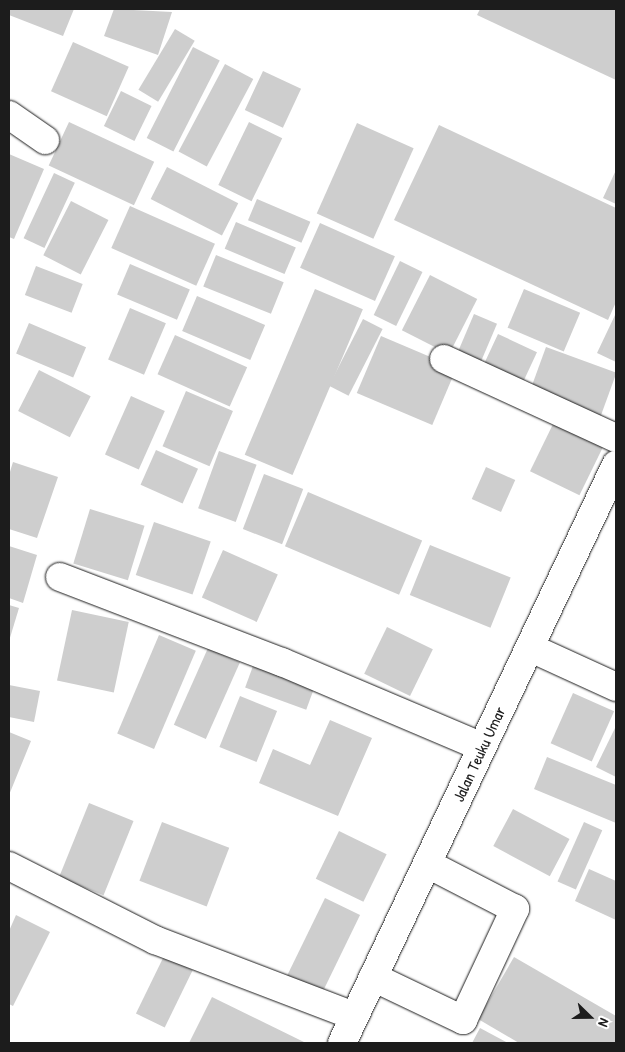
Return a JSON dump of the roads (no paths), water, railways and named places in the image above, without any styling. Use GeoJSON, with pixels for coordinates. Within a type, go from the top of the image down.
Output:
{"type":"FeatureCollection","features":[{"type":"Feature","properties":{"kind":"street"},"geometry":{"type":"LineString","coordinates":[[9,115],[45,140]]}},
{"type":"Feature","properties":{"kind":"street"},"geometry":{"type":"LineString","coordinates":[[444,359],[616,438]]}},
{"type":"Feature","properties":{"kind":"street","name":"Jalan Teuku Umar"},"geometry":{"type":"LineString","coordinates":[[342,1043],[531,648],[616,465]]}},
{"type":"Feature","properties":{"kind":"street"},"geometry":{"type":"LineString","coordinates":[[60,577],[282,662],[482,747]]}},
{"type":"Feature","properties":{"kind":"street"},"geometry":{"type":"LineString","coordinates":[[531,648],[616,687]]}},
{"type":"Feature","properties":{"kind":"street"},"geometry":{"type":"LineString","coordinates":[[373,977],[463,1020],[515,908],[428,864]]}},
{"type":"Feature","properties":{"kind":"street"},"geometry":{"type":"LineString","coordinates":[[9,866],[155,940],[354,1016]]}}]}
